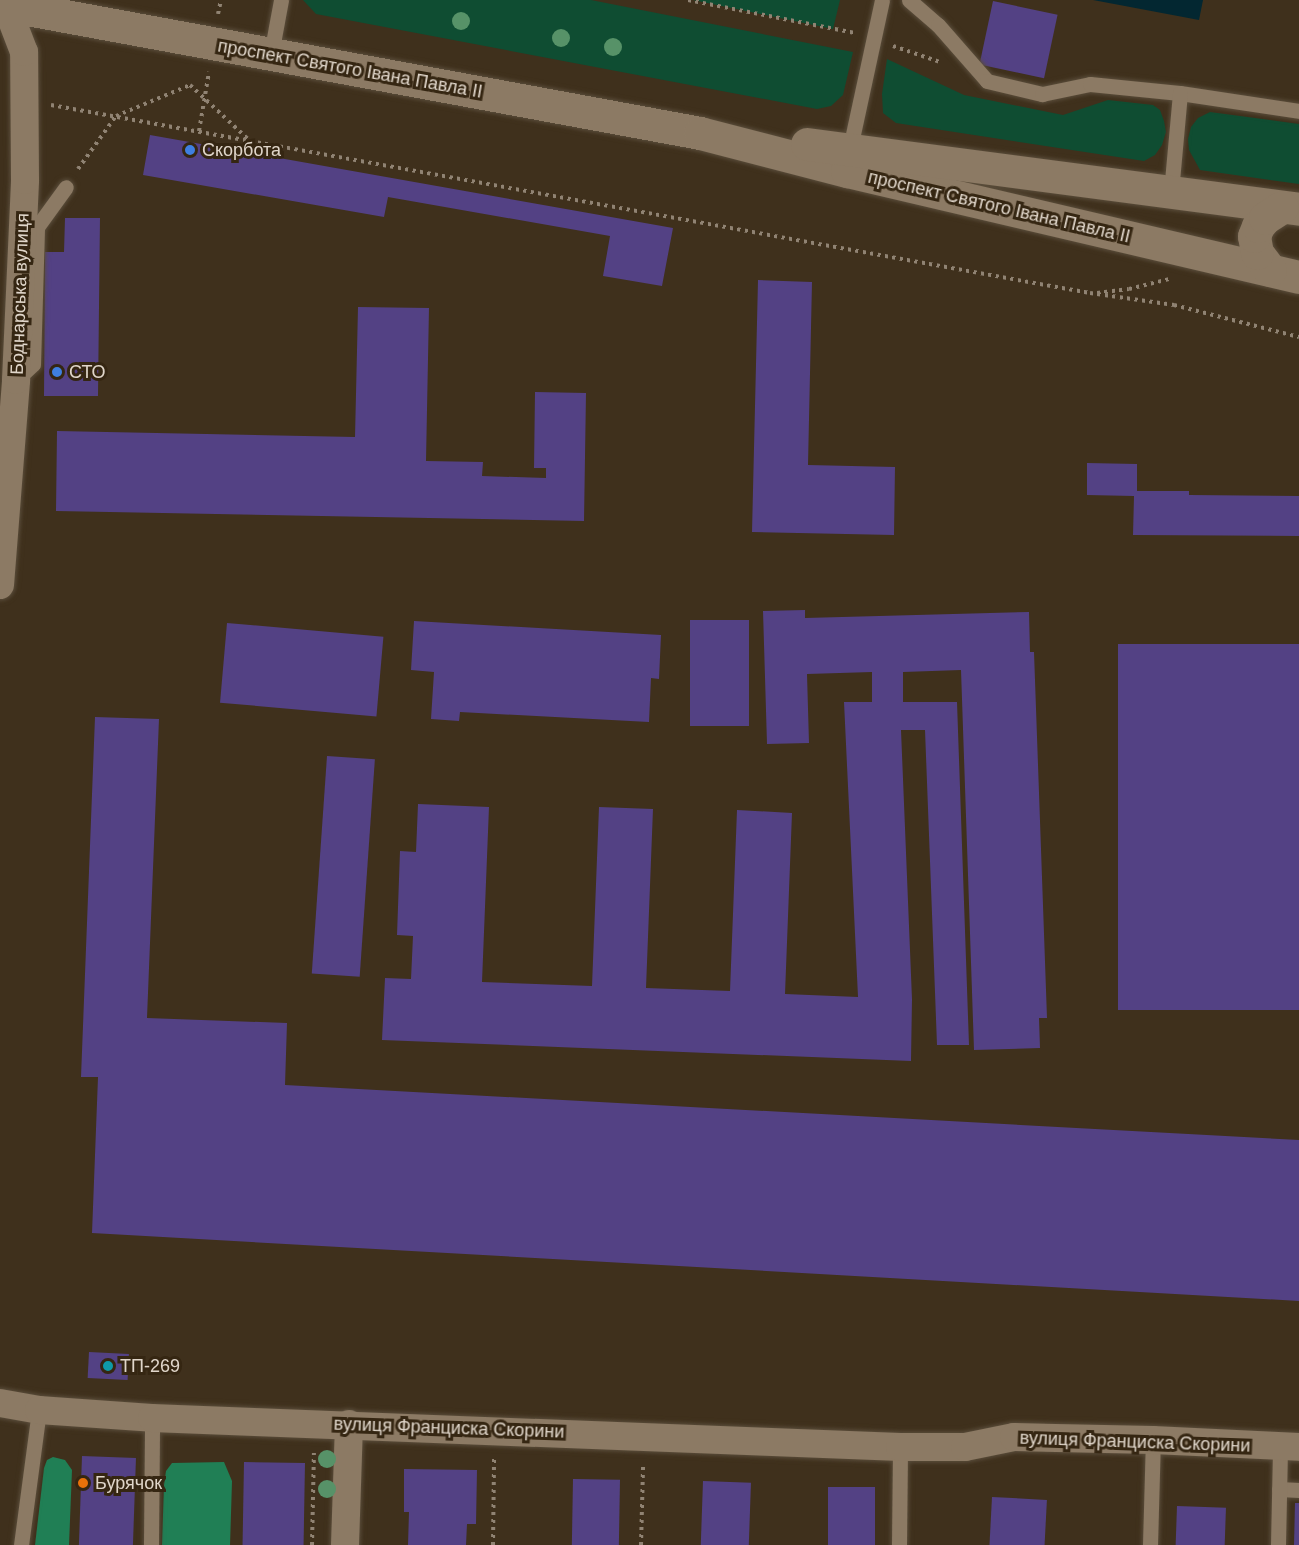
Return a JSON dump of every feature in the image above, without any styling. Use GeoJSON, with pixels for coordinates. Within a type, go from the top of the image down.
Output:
{"type":"FeatureCollection","features":[{"type":"Feature","properties":{"kind":"main road","name":"проспект Святого Івана Павла II"},"geometry":{"type":"LineString","coordinates":[[3,4],[700,133],[858,174],[1284,274]]}},
{"type":"Feature","properties":{"kind":"main road","name":"проспект Святого Івана Павла II"},"geometry":{"type":"LineString","coordinates":[[700,133],[850,148],[1290,208]]}},
{"type":"Feature","properties":{"kind":"main road"},"geometry":{"type":"LineString","coordinates":[[1284,274],[1257,253],[1254,236],[1265,218],[1290,208]]}},
{"type":"Feature","properties":{"kind":"street","name":"Боднарська вулиця"},"geometry":{"type":"LineString","coordinates":[[0,585],[16,380],[25,180],[24,52],[3,4]]}},
{"type":"Feature","properties":{"kind":"street","name":"вулиця Франциска Скорини"},"geometry":{"type":"LineString","coordinates":[[0,1403],[39,1410],[152,1418],[900,1447],[965,1447],[1014,1437],[1153,1440],[1290,1447]]}},
{"type":"Feature","properties":{"kind":"street"},"geometry":{"type":"LineString","coordinates":[[345,1545],[349,1424]]}},
{"type":"Feature","properties":{"kind":"lane"},"geometry":{"type":"LineString","coordinates":[[271,54],[281,0]]}},
{"type":"Feature","properties":{"kind":"lane"},"geometry":{"type":"LineString","coordinates":[[850,148],[882,0]]}},
{"type":"Feature","properties":{"kind":"lane"},"geometry":{"type":"LineString","coordinates":[[909,0],[938,26],[987,81],[1042,94],[1089,84],[1180,93],[1299,111]]}},
{"type":"Feature","properties":{"kind":"lane"},"geometry":{"type":"LineString","coordinates":[[1171,192],[1180,93]]}},
{"type":"Feature","properties":{"kind":"lane"},"geometry":{"type":"LineString","coordinates":[[16,380],[33,364],[37,227],[66,188]]}},
{"type":"Feature","properties":{"kind":"lane"},"geometry":{"type":"LineString","coordinates":[[21,1545],[39,1410]]}},
{"type":"Feature","properties":{"kind":"lane"},"geometry":{"type":"LineString","coordinates":[[151,1545],[152,1418]]}},
{"type":"Feature","properties":{"kind":"lane"},"geometry":{"type":"LineString","coordinates":[[1150,1545],[1153,1440]]}},
{"type":"Feature","properties":{"kind":"lane"},"geometry":{"type":"LineString","coordinates":[[899,1545],[900,1447]]}},
{"type":"Feature","properties":{"kind":"lane"},"geometry":{"type":"LineString","coordinates":[[1278,1545],[1279,1489],[1290,1447]]}},
{"type":"Feature","properties":{"kind":"lane"},"geometry":{"type":"LineString","coordinates":[[1279,1489],[1299,1490]]}},
{"type":"Feature","properties":{"kind":"path"},"geometry":{"type":"LineString","coordinates":[[688,0],[859,34]]}},
{"type":"Feature","properties":{"kind":"path"},"geometry":{"type":"LineString","coordinates":[[66,188],[116,116],[189,85],[250,140]]}},
{"type":"Feature","properties":{"kind":"path"},"geometry":{"type":"LineString","coordinates":[[24,95],[116,116],[1090,293],[1174,305],[1299,337]]}},
{"type":"Feature","properties":{"kind":"path"},"geometry":{"type":"LineString","coordinates":[[312,1545],[314,1451]]}},
{"type":"Feature","properties":{"kind":"path"},"geometry":{"type":"LineString","coordinates":[[641,1545],[643,1459]]}},
{"type":"Feature","properties":{"kind":"path"},"geometry":{"type":"LineString","coordinates":[[493,1545],[494,1466]]}},
{"type":"Feature","properties":{"kind":"green space"},"geometry":{"type":"Polygon","coordinates":[[[303,0],[591,0],[853,52],[843,95],[831,106],[817,109],[316,14],[303,0]]]}},
{"type":"Feature","properties":{"kind":"green space"},"geometry":{"type":"Polygon","coordinates":[[[693,0],[840,0],[833,29],[693,0]]]}},
{"type":"Feature","properties":{"kind":"green space"},"geometry":{"type":"Polygon","coordinates":[[[887,59],[964,95],[1063,115],[1108,100],[1153,105],[1160,110],[1166,132],[1162,145],[1155,155],[1144,161],[896,123],[883,113],[882,94],[887,59]]]}},
{"type":"Feature","properties":{"kind":"green space"},"geometry":{"type":"Polygon","coordinates":[[[1210,112],[1299,124],[1299,184],[1200,170],[1189,150],[1188,139],[1191,127],[1198,118],[1210,112]]]}},
{"type":"Feature","properties":{"kind":"green space"},"geometry":{"type":"Polygon","coordinates":[[[53,1457],[65,1460],[72,1470],[69,1545],[35,1545],[44,1468],[47,1460],[53,1457]]]}},
{"type":"Feature","properties":{"kind":"green space"},"geometry":{"type":"Polygon","coordinates":[[[224,1462],[232,1481],[230,1545],[162,1545],[166,1471],[172,1463],[224,1462]]]}},
{"type":"Feature","properties":{"kind":"water"},"geometry":{"type":"Polygon","coordinates":[[[1093,0],[1203,0],[1199,20],[1093,0]]]}},
{"type":"Feature","properties":{"kind":"building"},"geometry":{"type":"Polygon","coordinates":[[[993,1],[1058,15],[1044,78],[979,65],[993,1]]]}},
{"type":"Feature","properties":{"kind":"building"},"geometry":{"type":"Polygon","coordinates":[[[150,135],[673,228],[662,286],[603,276],[610,236],[388,197],[384,217],[143,175],[150,135]]]}},
{"type":"Feature","properties":{"kind":"building"},"geometry":{"type":"Polygon","coordinates":[[[65,218],[100,218],[98,396],[44,396],[45,252],[64,252],[65,218]]]}},
{"type":"Feature","properties":{"kind":"building"},"geometry":{"type":"Polygon","coordinates":[[[758,280],[812,282],[808,465],[895,467],[894,535],[752,532],[758,280]]]}},
{"type":"Feature","properties":{"kind":"building"},"geometry":{"type":"Polygon","coordinates":[[[358,307],[429,308],[426,461],[483,462],[482,476],[546,478],[546,468],[534,468],[535,392],[586,393],[584,521],[56,511],[57,431],[355,437],[358,307]]]}},
{"type":"Feature","properties":{"kind":"building"},"geometry":{"type":"Polygon","coordinates":[[[1087,463],[1137,464],[1137,491],[1189,491],[1189,495],[1299,496],[1299,536],[1133,535],[1134,496],[1087,495],[1087,463]]]}},
{"type":"Feature","properties":{"kind":"building"},"geometry":{"type":"Polygon","coordinates":[[[805,610],[805,618],[1029,612],[1030,652],[1034,652],[1047,1018],[1039,1018],[1040,1048],[974,1050],[961,670],[903,672],[903,702],[957,702],[969,1045],[937,1045],[925,730],[901,730],[912,999],[911,1061],[382,1040],[385,978],[411,979],[413,936],[397,935],[400,851],[416,852],[418,804],[489,807],[482,982],[592,986],[599,807],[653,809],[646,988],[730,991],[737,810],[792,813],[785,994],[858,997],[844,702],[872,702],[872,672],[807,674],[809,743],[767,744],[763,611],[805,610]]]}},
{"type":"Feature","properties":{"kind":"building"},"geometry":{"type":"Polygon","coordinates":[[[690,620],[749,620],[749,726],[690,726],[690,620]]]}},
{"type":"Feature","properties":{"kind":"building"},"geometry":{"type":"Polygon","coordinates":[[[414,621],[661,635],[659,679],[651,678],[649,722],[460,712],[459,721],[431,719],[434,672],[411,670],[414,621]]]}},
{"type":"Feature","properties":{"kind":"building"},"geometry":{"type":"Polygon","coordinates":[[[227,623],[383,637],[376,716],[220,703],[227,623]]]}},
{"type":"Feature","properties":{"kind":"building"},"geometry":{"type":"Polygon","coordinates":[[[1118,644],[1299,644],[1299,1010],[1118,1010],[1118,644]]]}},
{"type":"Feature","properties":{"kind":"building"},"geometry":{"type":"Polygon","coordinates":[[[95,717],[159,719],[147,1018],[287,1023],[285,1085],[1299,1140],[1299,1301],[92,1233],[98,1077],[81,1077],[95,717]]]}},
{"type":"Feature","properties":{"kind":"building"},"geometry":{"type":"Polygon","coordinates":[[[327,756],[375,759],[360,977],[312,973],[327,756]]]}},
{"type":"Feature","properties":{"kind":"building","name":"ТП-269"},"geometry":{"type":"Polygon","coordinates":[[[89,1352],[129,1354],[128,1380],[88,1378],[89,1352]]]}},
{"type":"Feature","properties":{"kind":"building"},"geometry":{"type":"Polygon","coordinates":[[[82,1456],[136,1458],[133,1545],[79,1545],[82,1456]]]}},
{"type":"Feature","properties":{"kind":"building"},"geometry":{"type":"Polygon","coordinates":[[[244,1462],[305,1463],[304,1545],[243,1545],[244,1462]]]}},
{"type":"Feature","properties":{"kind":"building"},"geometry":{"type":"Polygon","coordinates":[[[404,1469],[477,1470],[476,1524],[467,1524],[466,1545],[408,1545],[409,1512],[404,1512],[404,1469]]]}},
{"type":"Feature","properties":{"kind":"building"},"geometry":{"type":"Polygon","coordinates":[[[573,1479],[620,1480],[619,1545],[572,1545],[573,1479]]]}},
{"type":"Feature","properties":{"kind":"building"},"geometry":{"type":"Polygon","coordinates":[[[703,1481],[751,1483],[749,1545],[701,1545],[703,1481]]]}},
{"type":"Feature","properties":{"kind":"building"},"geometry":{"type":"Polygon","coordinates":[[[828,1487],[875,1487],[875,1545],[828,1545],[828,1487]]]}},
{"type":"Feature","properties":{"kind":"building"},"geometry":{"type":"Polygon","coordinates":[[[992,1497],[1047,1500],[1045,1545],[989,1545],[992,1497]]]}},
{"type":"Feature","properties":{"kind":"building"},"geometry":{"type":"Polygon","coordinates":[[[1295,1503],[1299,1503],[1299,1545],[1294,1545],[1295,1503]]]}},
{"type":"Feature","properties":{"kind":"building"},"geometry":{"type":"Polygon","coordinates":[[[1177,1506],[1226,1508],[1225,1545],[1176,1545],[1177,1506]]]}},
{"type":"Feature","properties":{"kind":"place","name":"Скорбота"},"geometry":{"type":"Point","coordinates":[190,150]}},
{"type":"Feature","properties":{"kind":"place","name":"СТО"},"geometry":{"type":"Point","coordinates":[57,372]}},
{"type":"Feature","properties":{"kind":"place","name":"ТП-269"},"geometry":{"type":"Point","coordinates":[108,1366]}},
{"type":"Feature","properties":{"kind":"place","name":"Бурячок"},"geometry":{"type":"Point","coordinates":[83,1483]}}]}
